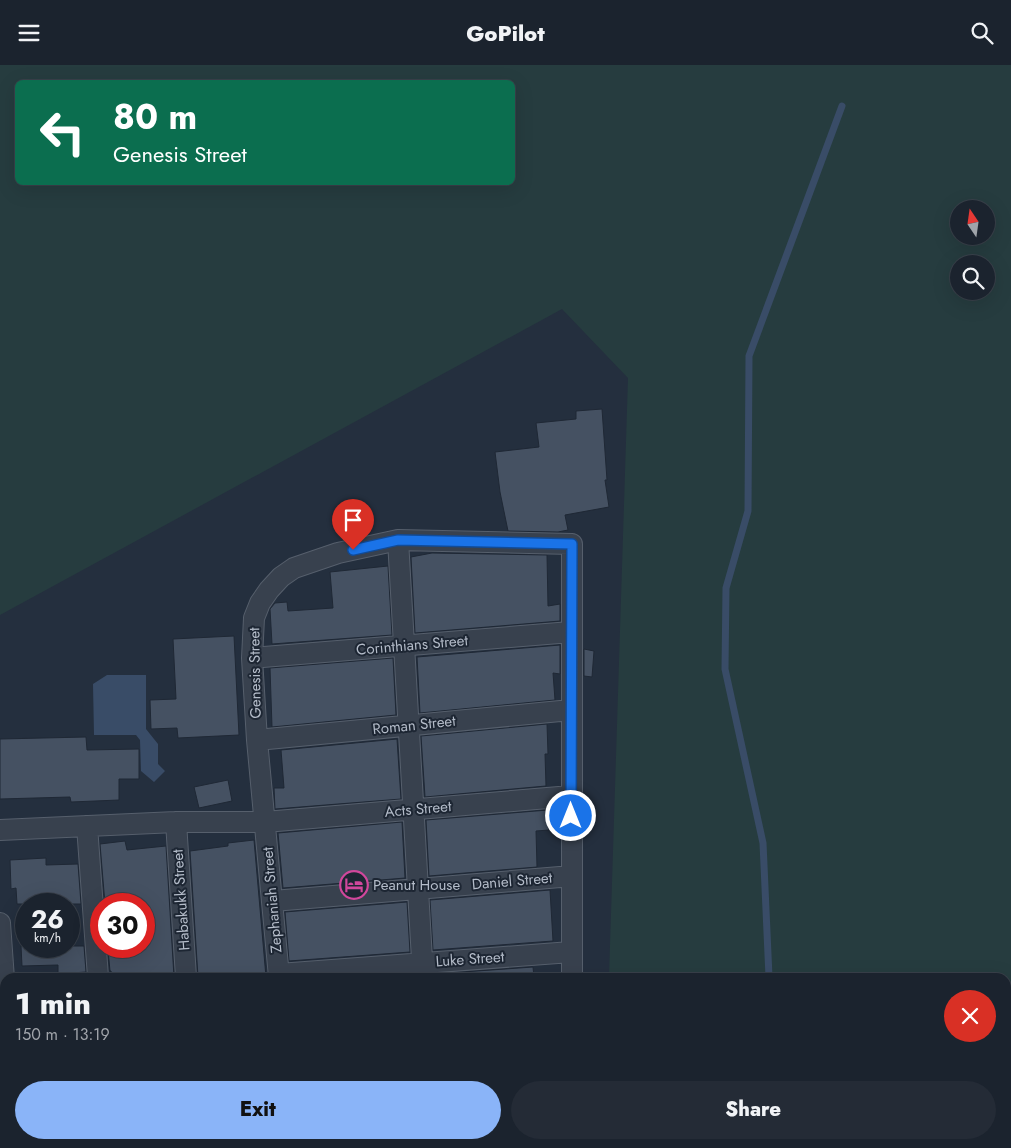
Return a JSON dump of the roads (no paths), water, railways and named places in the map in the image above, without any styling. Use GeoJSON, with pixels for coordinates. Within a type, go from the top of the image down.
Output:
{"type":"FeatureCollection","features":[{"type":"Feature","properties":{"kind":"street","name":"Genesis Street"},"geometry":{"type":"LineString","coordinates":[[266,822],[257,740],[252,657],[254,618],[260,603],[281,577],[294,568],[309,562],[338,553],[398,540],[572,544],[572,973]]}},
{"type":"Feature","properties":{"kind":"street"},"geometry":{"type":"LineString","coordinates":[[398,540],[423,970]]}},
{"type":"Feature","properties":{"kind":"street","name":"Corinthians Street"},"geometry":{"type":"LineString","coordinates":[[252,657],[571,632]]}},
{"type":"Feature","properties":{"kind":"street","name":"Roman Street"},"geometry":{"type":"LineString","coordinates":[[257,740],[571,710]]}},
{"type":"Feature","properties":{"kind":"street","name":"Acts Street"},"geometry":{"type":"LineString","coordinates":[[266,822],[571,796]]}},
{"type":"Feature","properties":{"kind":"street"},"geometry":{"type":"LineString","coordinates":[[0,830],[176,822],[266,822]]}},
{"type":"Feature","properties":{"kind":"street","name":"Habakukk Street"},"geometry":{"type":"LineString","coordinates":[[176,822],[186,973]]}},
{"type":"Feature","properties":{"kind":"street","name":"Zephaniah Street"},"geometry":{"type":"LineString","coordinates":[[266,822],[279,973]]}},
{"type":"Feature","properties":{"kind":"street"},"geometry":{"type":"LineString","coordinates":[[87,826],[98,973]]}},
{"type":"Feature","properties":{"kind":"street","name":"Daniel Street"},"geometry":{"type":"LineString","coordinates":[[273,901],[572,876]]}},
{"type":"Feature","properties":{"kind":"street"},"geometry":{"type":"LineString","coordinates":[[0,923],[4,973]]}},
{"type":"Feature","properties":{"kind":"street","name":"Luke Street"},"geometry":{"type":"LineString","coordinates":[[351,973],[423,970],[572,951]]}},
{"type":"Feature","properties":{"kind":"water"},"geometry":{"type":"Polygon","coordinates":[[[107,675],[146,675],[146,729],[158,744],[158,764],[165,771],[154,782],[141,771],[140,740],[136,735],[94,735],[93,684],[107,675]]]}},
{"type":"Feature","properties":{"kind":"waterway"},"geometry":{"type":"LineString","coordinates":[[769,973],[763,843],[725,669],[726,588],[748,511],[749,356],[842,106]]}},
{"type":"Feature","properties":{"kind":"place","name":"Peanut House"},"geometry":{"type":"Point","coordinates":[354,885]}}]}
